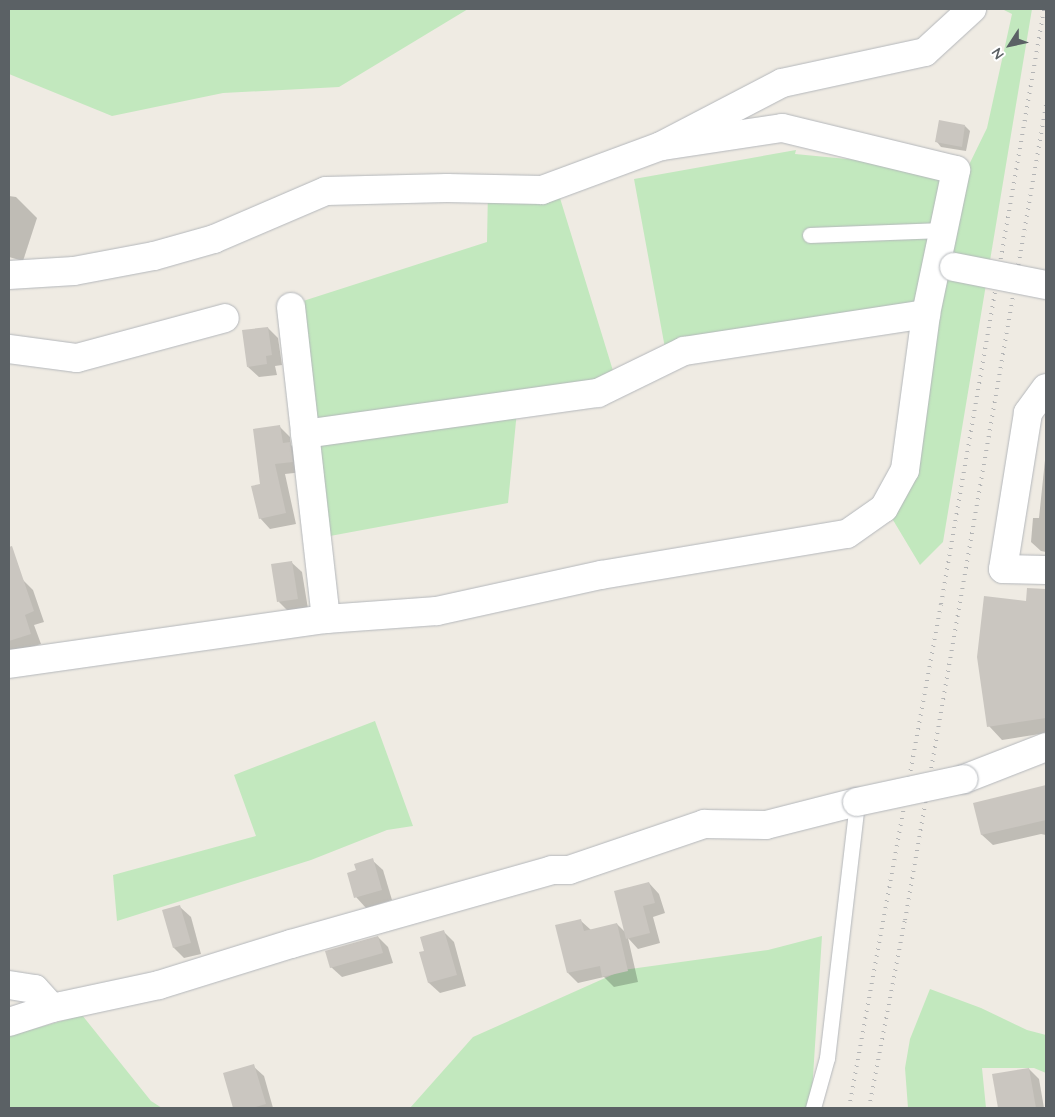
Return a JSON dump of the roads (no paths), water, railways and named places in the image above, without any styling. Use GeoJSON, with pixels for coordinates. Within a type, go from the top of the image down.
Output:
{"type":"FeatureCollection","features":[{"type":"Feature","properties":{"kind":"street"},"geometry":{"type":"LineString","coordinates":[[9,275],[74,271],[154,256],[214,239],[326,191],[448,188],[542,190],[661,146],[782,83],[925,52],[972,9]]}},
{"type":"Feature","properties":{"kind":"street"},"geometry":{"type":"LineString","coordinates":[[9,664],[326,619],[437,611],[601,575],[848,534],[884,508],[905,470],[926,314],[945,263],[942,230],[956,170],[782,128],[661,146]]}},
{"type":"Feature","properties":{"kind":"street"},"geometry":{"type":"LineString","coordinates":[[945,263],[1046,285]]}},
{"type":"Feature","properties":{"kind":"street"},"geometry":{"type":"LineString","coordinates":[[291,307],[326,619]]}},
{"type":"Feature","properties":{"kind":"street"},"geometry":{"type":"LineString","coordinates":[[305,434],[598,393],[684,351],[926,314]]}},
{"type":"Feature","properties":{"kind":"street"},"geometry":{"type":"LineString","coordinates":[[9,349],[77,358],[225,318]]}},
{"type":"Feature","properties":{"kind":"street"},"geometry":{"type":"LineString","coordinates":[[1046,388],[1028,413],[1003,568],[1046,570]]}},
{"type":"Feature","properties":{"kind":"street"},"geometry":{"type":"LineString","coordinates":[[9,1022],[52,1008],[158,985],[291,944],[552,870],[569,870],[704,824],[766,825],[857,802],[964,779],[1046,747]]}},
{"type":"Feature","properties":{"kind":"street"},"geometry":{"type":"LineString","coordinates":[[9,985],[35,989],[52,1008]]}},
{"type":"Feature","properties":{"kind":"lane"},"geometry":{"type":"LineString","coordinates":[[810,235],[942,230]]}},
{"type":"Feature","properties":{"kind":"lane"},"geometry":{"type":"LineString","coordinates":[[813,1108],[827,1058],[857,802]]}},
{"type":"Feature","properties":{"kind":"railway"},"geometry":{"type":"LineString","coordinates":[[849,1108],[941,604],[1044,9]]}},
{"type":"Feature","properties":{"kind":"railway"},"geometry":{"type":"LineString","coordinates":[[869,1108],[905,920],[1046,105]]}}]}
